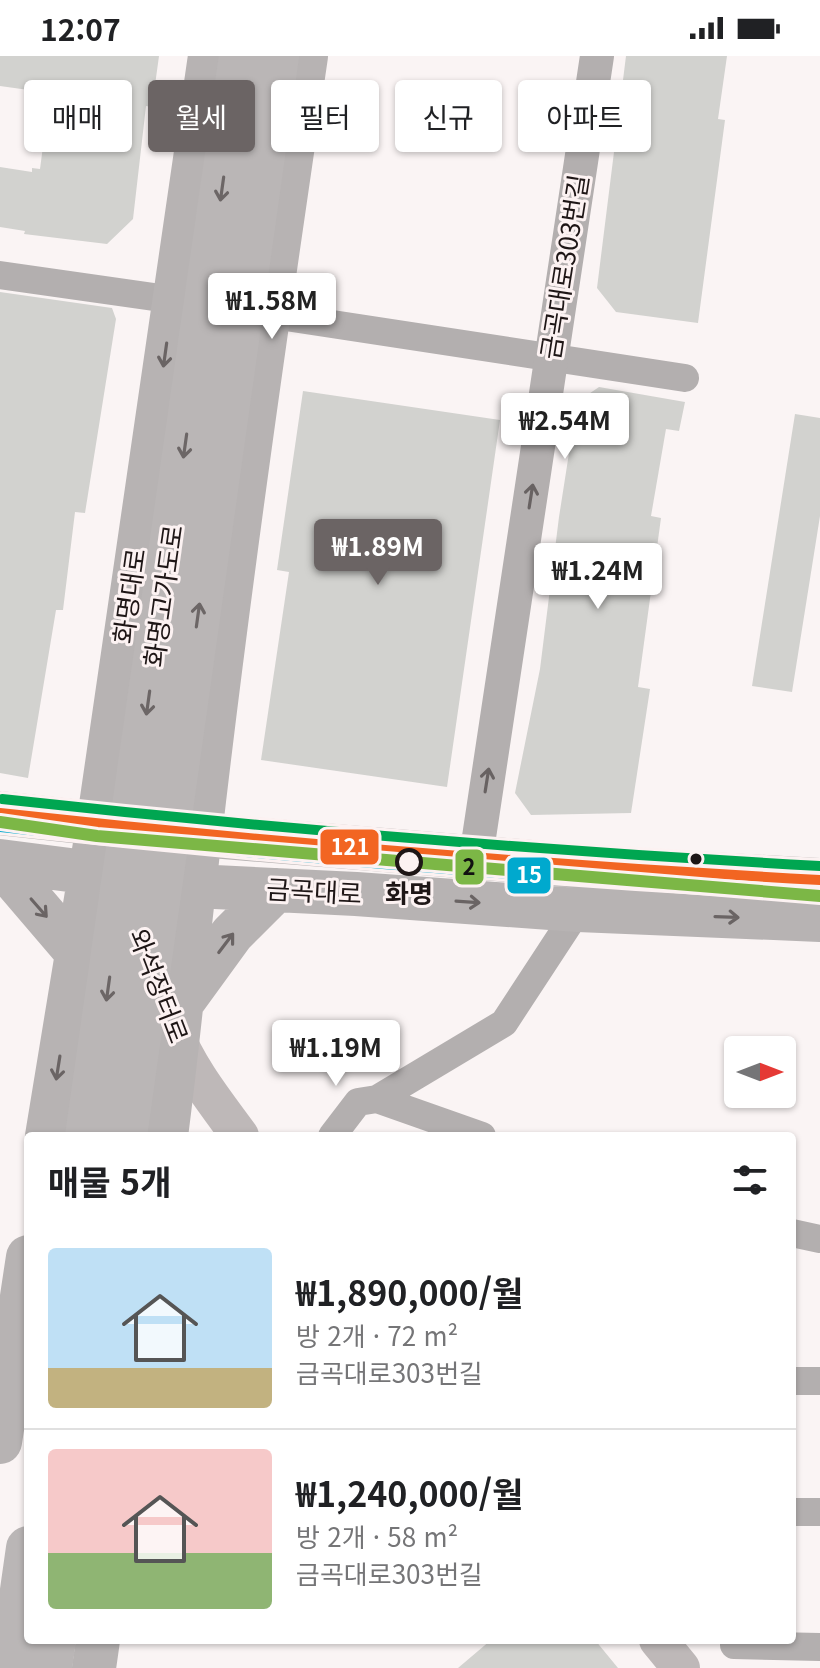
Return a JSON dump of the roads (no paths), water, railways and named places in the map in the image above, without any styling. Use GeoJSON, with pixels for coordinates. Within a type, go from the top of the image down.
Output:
{"type":"FeatureCollection","features":[{"type":"Feature","properties":{"kind":"highway","name":"화명고가도로"},"geometry":{"type":"LineString","coordinates":[[88,1132],[241,56]]}},
{"type":"Feature","properties":{"kind":"highway","name":"화명고가도로"},"geometry":{"type":"LineString","coordinates":[[126,1132],[277,56]]}},
{"type":"Feature","properties":{"kind":"highway"},"geometry":{"type":"LineString","coordinates":[[11,1668],[24,1576]]}},
{"type":"Feature","properties":{"kind":"highway"},"geometry":{"type":"LineString","coordinates":[[50,1668],[53,1644]]}},
{"type":"Feature","properties":{"kind":"main road","name":"화명대로"},"geometry":{"type":"LineString","coordinates":[[48,1132],[77,953],[103,876],[98,826],[210,56]]}},
{"type":"Feature","properties":{"kind":"main road"},"geometry":{"type":"LineString","coordinates":[[166,1132],[200,835],[268,314],[306,56]]}},
{"type":"Feature","properties":{"kind":"main road","name":"금곡대로"},"geometry":{"type":"LineString","coordinates":[[0,813],[200,835],[618,869],[820,880]]}},
{"type":"Feature","properties":{"kind":"main road"},"geometry":{"type":"LineString","coordinates":[[0,862],[77,953]]}},
{"type":"Feature","properties":{"kind":"main road","name":"금곡대로"},"geometry":{"type":"LineString","coordinates":[[0,862],[194,886],[578,910],[820,920]]}},
{"type":"Feature","properties":{"kind":"main road","name":"와석장터로"},"geometry":{"type":"LineString","coordinates":[[103,876],[180,1023],[211,1098],[237,1132]]}},
{"type":"Feature","properties":{"kind":"main road"},"geometry":{"type":"LineString","coordinates":[[180,1023],[232,934],[276,890]]}},
{"type":"Feature","properties":{"kind":"main road"},"geometry":{"type":"LineString","coordinates":[[0,1442],[24,1283]]}},
{"type":"Feature","properties":{"kind":"main road"},"geometry":{"type":"LineString","coordinates":[[94,1668],[97,1644]]}},
{"type":"Feature","properties":{"kind":"main road"},"geometry":{"type":"LineString","coordinates":[[661,1644],[681,1668]]}},
{"type":"Feature","properties":{"kind":"street","name":"금곡대로303번길"},"geometry":{"type":"LineString","coordinates":[[476,857],[597,56]]}},
{"type":"Feature","properties":{"kind":"street"},"geometry":{"type":"LineString","coordinates":[[0,275],[685,378]]}},
{"type":"Feature","properties":{"kind":"street"},"geometry":{"type":"LineString","coordinates":[[335,1132],[358,1102],[377,1099],[504,1023],[578,910]]}},
{"type":"Feature","properties":{"kind":"street"},"geometry":{"type":"LineString","coordinates":[[377,1099],[471,1132]]}},
{"type":"Feature","properties":{"kind":"street"},"geometry":{"type":"LineString","coordinates":[[796,1234],[820,1239]]}},
{"type":"Feature","properties":{"kind":"street"},"geometry":{"type":"LineString","coordinates":[[796,1381],[820,1381]]}},
{"type":"Feature","properties":{"kind":"street"},"geometry":{"type":"LineString","coordinates":[[796,1512],[820,1512]]}},
{"type":"Feature","properties":{"kind":"street"},"geometry":{"type":"LineString","coordinates":[[734,1645],[820,1647]]}},
{"type":"Feature","properties":{"kind":"place","name":"화명"},"geometry":{"type":"Point","coordinates":[409,862]}}]}
